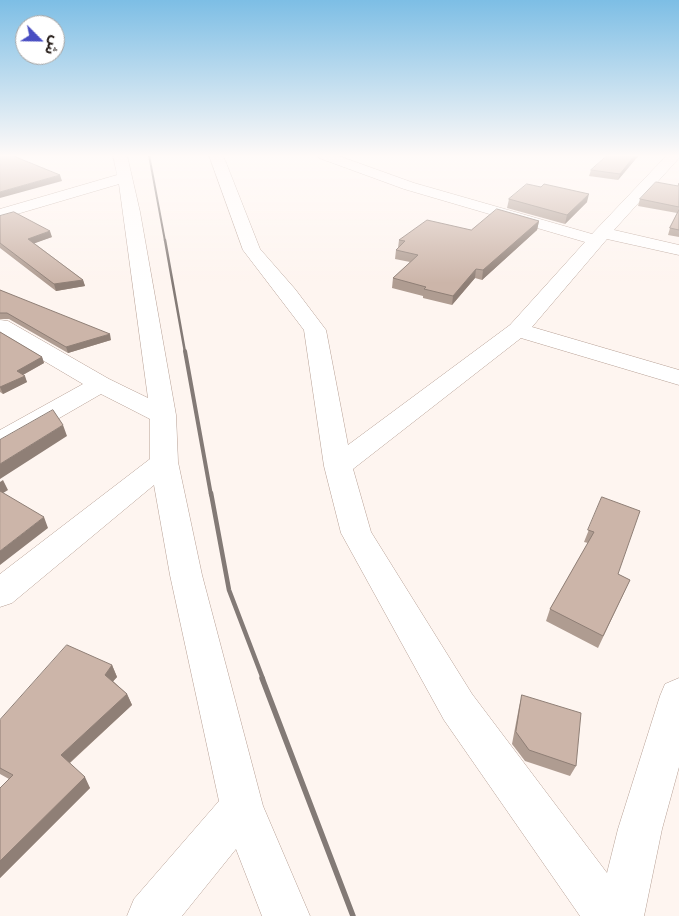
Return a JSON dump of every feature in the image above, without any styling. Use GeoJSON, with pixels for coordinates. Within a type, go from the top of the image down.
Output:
{"type":"FeatureCollection","features":[{"type":"Feature","properties":{"kind":"street"},"geometry":{"type":"LineString","coordinates":[[0,214],[41,198]]}},
{"type":"Feature","properties":{"kind":"street"},"geometry":{"type":"LineString","coordinates":[[127,198],[163,415],[164,462],[186,575],[242,807],[286,916]]}},
{"type":"Feature","properties":{"kind":"street"},"geometry":{"type":"LineString","coordinates":[[232,198],[252,250],[288,293],[315,330],[338,466],[356,533],[458,706],[609,916]]}},
{"type":"Feature","properties":{"kind":"street"},"geometry":{"type":"LineString","coordinates":[[453,198],[600,237],[679,250]]}},
{"type":"Feature","properties":{"kind":"street"},"geometry":{"type":"LineString","coordinates":[[338,466],[518,330],[635,198]]}},
{"type":"Feature","properties":{"kind":"street"},"geometry":{"type":"LineString","coordinates":[[0,326],[100,384],[163,415]]}},
{"type":"Feature","properties":{"kind":"street"},"geometry":{"type":"LineString","coordinates":[[518,330],[679,378]]}},
{"type":"Feature","properties":{"kind":"street"},"geometry":{"type":"LineString","coordinates":[[0,441],[100,384]]}},
{"type":"Feature","properties":{"kind":"street"},"geometry":{"type":"LineString","coordinates":[[0,593],[164,462]]}},
{"type":"Feature","properties":{"kind":"street"},"geometry":{"type":"LineString","coordinates":[[620,916],[640,830],[679,696]]}},
{"type":"Feature","properties":{"kind":"street"},"geometry":{"type":"LineString","coordinates":[[150,916],[242,807]]}},
{"type":"Feature","properties":{"kind":"building"},"geometry":{"type":"Polygon","coordinates":[[[511,198],[585,198],[567,215],[509,199],[511,198]]]}},
{"type":"Feature","properties":{"kind":"building"},"geometry":{"type":"Polygon","coordinates":[[[679,198],[679,207],[640,199],[679,198]]]}},
{"type":"Feature","properties":{"kind":"building"},"geometry":{"type":"Polygon","coordinates":[[[497,209],[539,221],[483,270],[476,269],[453,296],[424,289],[426,287],[393,278],[418,255],[396,250],[405,241],[399,240],[427,220],[471,230],[497,209]]]}},
{"type":"Feature","properties":{"kind":"building"},"geometry":{"type":"Polygon","coordinates":[[[679,210],[679,230],[670,228],[679,210]]]}},
{"type":"Feature","properties":{"kind":"building"},"geometry":{"type":"Polygon","coordinates":[[[14,212],[50,231],[28,239],[83,280],[54,284],[0,243],[0,216],[14,212]]]}},
{"type":"Feature","properties":{"kind":"building"},"geometry":{"type":"Polygon","coordinates":[[[0,290],[110,334],[66,347],[7,313],[0,313],[0,290]]]}},
{"type":"Feature","properties":{"kind":"building"},"geometry":{"type":"Polygon","coordinates":[[[0,332],[42,357],[17,371],[25,376],[0,387],[0,332]]]}},
{"type":"Feature","properties":{"kind":"building"},"geometry":{"type":"Polygon","coordinates":[[[53,410],[63,425],[0,464],[0,440],[53,410]]]}},
{"type":"Feature","properties":{"kind":"building"},"geometry":{"type":"Polygon","coordinates":[[[0,491],[44,517],[0,551],[0,491]]]}},
{"type":"Feature","properties":{"kind":"building"},"geometry":{"type":"Polygon","coordinates":[[[602,497],[640,511],[618,574],[630,580],[603,636],[550,609],[594,532],[588,530],[602,497]]]}},
{"type":"Feature","properties":{"kind":"building"},"geometry":{"type":"Polygon","coordinates":[[[67,645],[112,665],[105,675],[127,694],[61,755],[85,777],[0,861],[0,788],[13,775],[0,768],[0,720],[67,645]]]}},
{"type":"Feature","properties":{"kind":"building"},"geometry":{"type":"Polygon","coordinates":[[[522,695],[581,713],[576,766],[529,750],[516,732],[522,695]]]}},
{"type":"Feature","properties":{"kind":"railway"},"geometry":{"type":"LineString","coordinates":[[157,198],[165,241]]}},
{"type":"Feature","properties":{"kind":"railway"},"geometry":{"type":"LineString","coordinates":[[165,240],[185,352]]}},
{"type":"Feature","properties":{"kind":"railway"},"geometry":{"type":"LineString","coordinates":[[185,351],[211,495]]}},
{"type":"Feature","properties":{"kind":"railway"},"geometry":{"type":"LineString","coordinates":[[211,493],[229,590],[263,679]]}},
{"type":"Feature","properties":{"kind":"railway"},"geometry":{"type":"LineString","coordinates":[[262,678],[353,916]]}}]}
